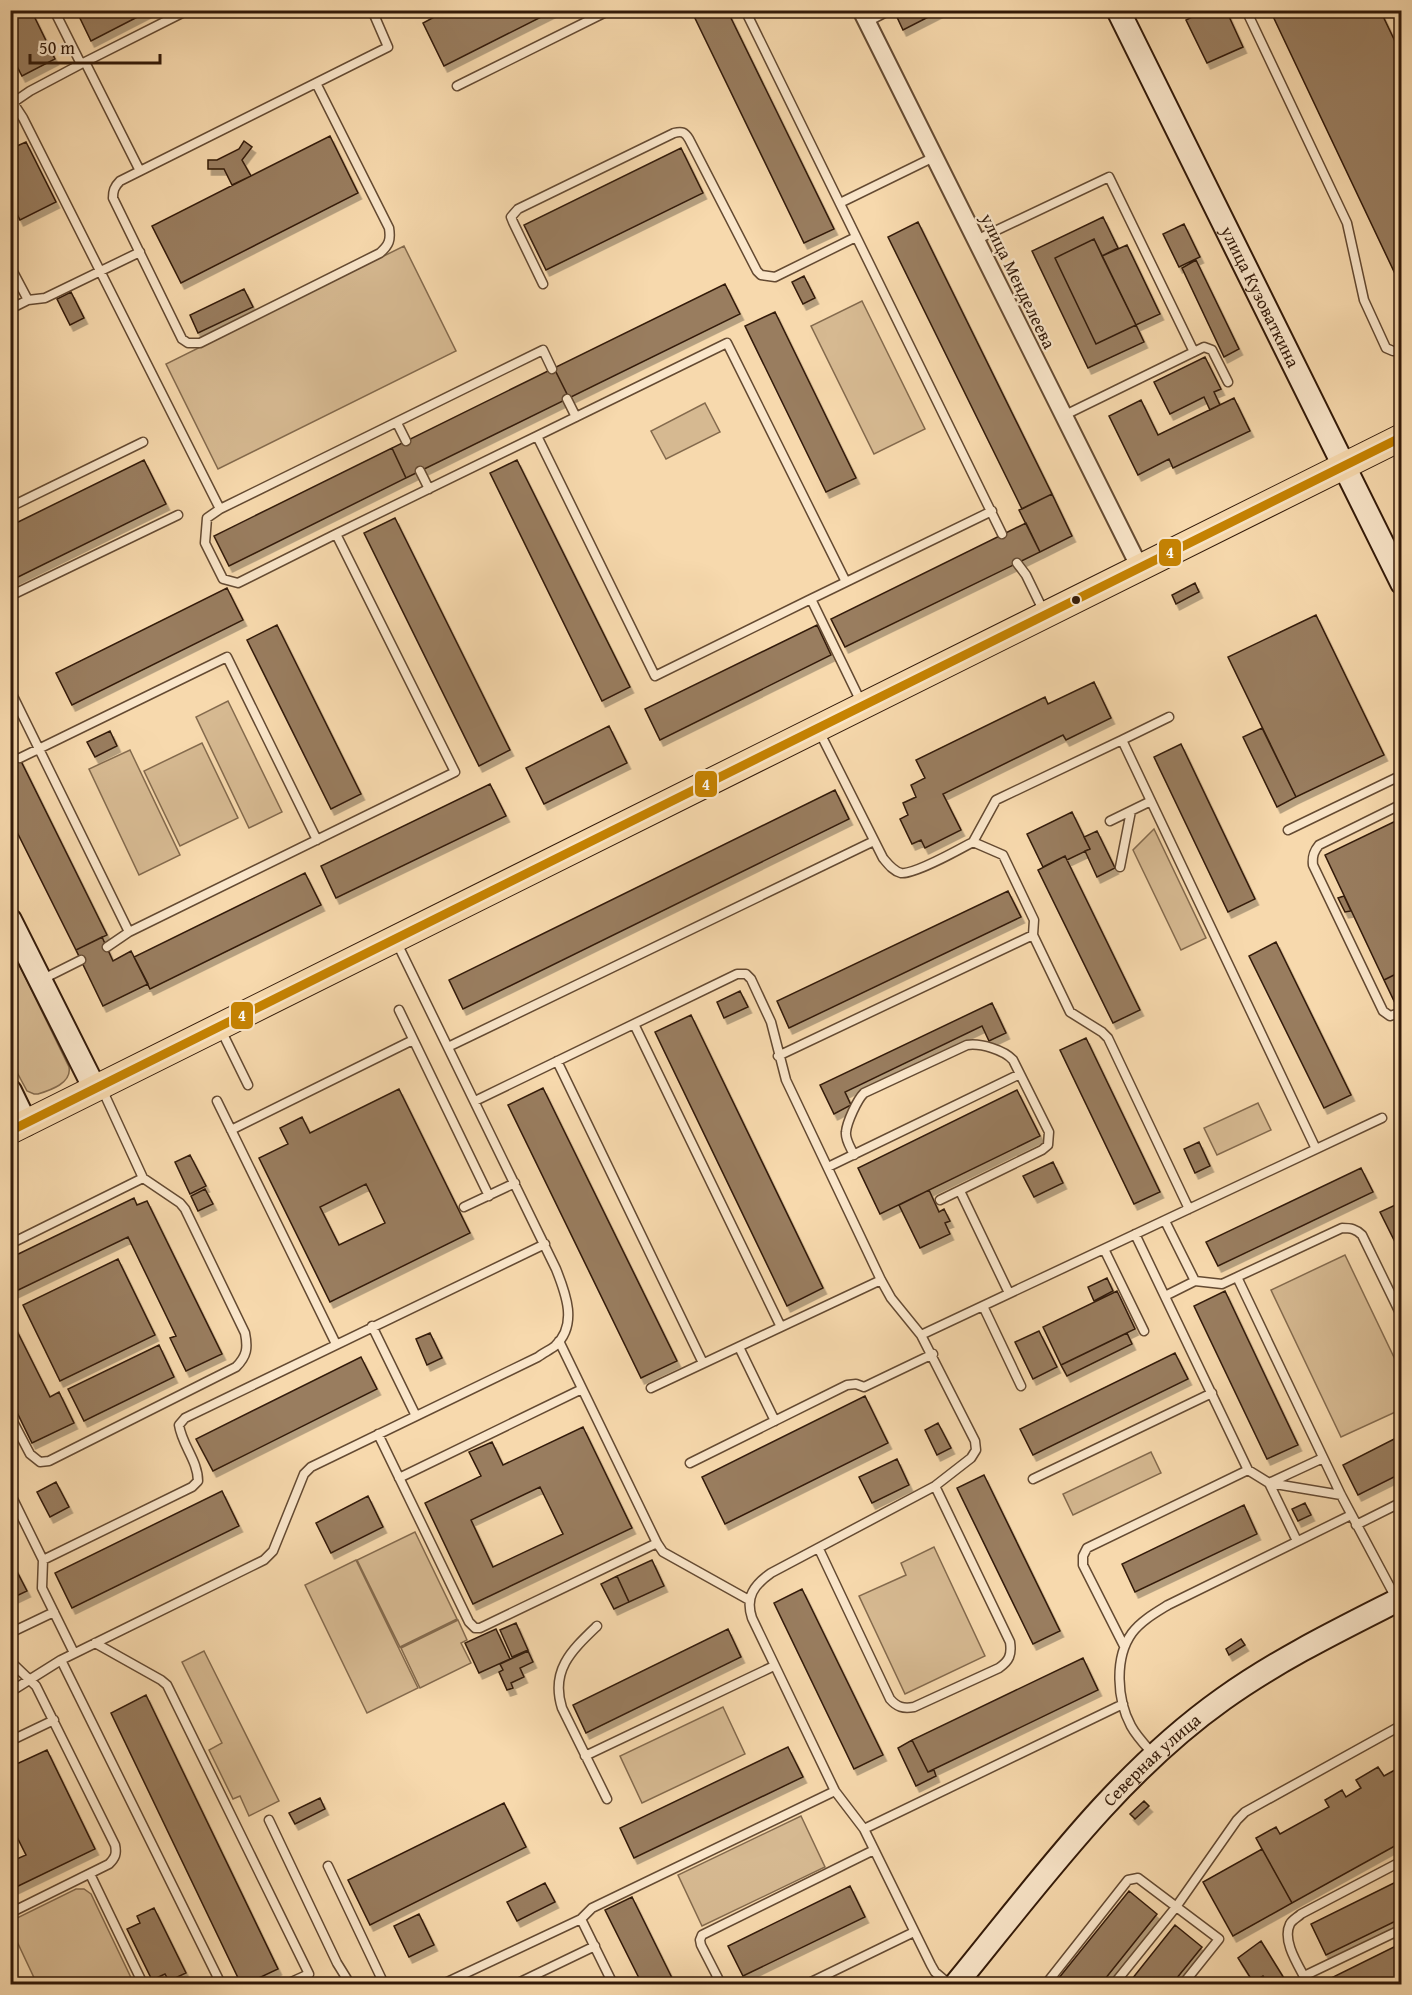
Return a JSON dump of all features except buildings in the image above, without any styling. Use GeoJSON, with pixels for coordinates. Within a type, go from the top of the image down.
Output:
{"type":"FeatureCollection","features":[{"type":"Feature","properties":{"kind":"main road","name":"улица Кузоваткина"},"geometry":{"type":"LineString","coordinates":[[1118,10],[1401,583]]}},
{"type":"Feature","properties":{"kind":"main road"},"geometry":{"type":"LineString","coordinates":[[10,1091],[18,1127],[864,707],[1401,437]]}},
{"type":"Feature","properties":{"kind":"main road"},"geometry":{"type":"LineString","coordinates":[[10,920],[98,1088]]}},
{"type":"Feature","properties":{"kind":"main road","name":"Северная улица"},"geometry":{"type":"LineString","coordinates":[[956,1984],[1074,1839],[1154,1755],[1223,1699],[1269,1670],[1399,1599]]}},
{"type":"Feature","properties":{"kind":"street","name":"улица Менделеева"},"geometry":{"type":"LineString","coordinates":[[864,16],[1140,568]]}},
{"type":"Feature","properties":{"kind":"lane"},"geometry":{"type":"LineString","coordinates":[[54,10],[140,171]]}},
{"type":"Feature","properties":{"kind":"lane"},"geometry":{"type":"LineString","coordinates":[[188,10],[11,101],[23,118],[220,509]]}},
{"type":"Feature","properties":{"kind":"lane"},"geometry":{"type":"LineString","coordinates":[[315,83],[389,228],[391,238],[380,253],[200,343],[188,343],[182,339],[113,198],[113,192],[120,181],[315,83],[388,47],[372,10]]}},
{"type":"Feature","properties":{"kind":"lane"},"geometry":{"type":"LineString","coordinates":[[458,86],[610,10]]}},
{"type":"Feature","properties":{"kind":"lane"},"geometry":{"type":"LineString","coordinates":[[745,10],[1002,534]]}},
{"type":"Feature","properties":{"kind":"lane"},"geometry":{"type":"LineString","coordinates":[[864,16],[890,10]]}},
{"type":"Feature","properties":{"kind":"lane"},"geometry":{"type":"LineString","coordinates":[[1246,10],[1347,224],[1364,300],[1386,348],[1401,351]]}},
{"type":"Feature","properties":{"kind":"lane"},"geometry":{"type":"LineString","coordinates":[[543,284],[513,222],[511,217],[514,213],[518,209],[681,131],[685,132],[689,139],[761,275],[768,278],[775,277],[856,237]]}},
{"type":"Feature","properties":{"kind":"lane"},"geometry":{"type":"LineString","coordinates":[[840,203],[934,157]]}},
{"type":"Feature","properties":{"kind":"lane"},"geometry":{"type":"LineString","coordinates":[[976,240],[1109,177],[1194,352]]}},
{"type":"Feature","properties":{"kind":"lane"},"geometry":{"type":"LineString","coordinates":[[10,309],[27,300],[45,298],[140,252]]}},
{"type":"Feature","properties":{"kind":"lane"},"geometry":{"type":"LineString","coordinates":[[10,267],[27,300]]}},
{"type":"Feature","properties":{"kind":"lane"},"geometry":{"type":"LineString","coordinates":[[552,369],[543,350],[220,509],[207,518],[205,543],[223,579],[238,583],[727,343],[846,582]]}},
{"type":"Feature","properties":{"kind":"lane"},"geometry":{"type":"LineString","coordinates":[[1063,416],[1204,347],[1210,348],[1228,382]]}},
{"type":"Feature","properties":{"kind":"lane"},"geometry":{"type":"LineString","coordinates":[[567,399],[576,417]]}},
{"type":"Feature","properties":{"kind":"lane"},"geometry":{"type":"LineString","coordinates":[[397,423],[406,441]]}},
{"type":"Feature","properties":{"kind":"lane"},"geometry":{"type":"LineString","coordinates":[[537,436],[655,676],[992,511]]}},
{"type":"Feature","properties":{"kind":"lane"},"geometry":{"type":"LineString","coordinates":[[10,507],[142,442]]}},
{"type":"Feature","properties":{"kind":"lane"},"geometry":{"type":"LineString","coordinates":[[420,471],[429,489]]}},
{"type":"Feature","properties":{"kind":"lane"},"geometry":{"type":"LineString","coordinates":[[10,596],[178,515]]}},
{"type":"Feature","properties":{"kind":"lane"},"geometry":{"type":"LineString","coordinates":[[107,947],[129,932],[455,772],[336,534]]}},
{"type":"Feature","properties":{"kind":"lane"},"geometry":{"type":"LineString","coordinates":[[1017,563],[1026,575],[1046,615]]}},
{"type":"Feature","properties":{"kind":"lane"},"geometry":{"type":"LineString","coordinates":[[811,599],[864,707]]}},
{"type":"Feature","properties":{"kind":"lane"},"geometry":{"type":"LineString","coordinates":[[20,758],[228,657],[316,840]]}},
{"type":"Feature","properties":{"kind":"lane"},"geometry":{"type":"LineString","coordinates":[[10,690],[129,932]]}},
{"type":"Feature","properties":{"kind":"lane"},"geometry":{"type":"LineString","coordinates":[[818,729],[874,841],[890,867],[902,873],[914,871],[973,842],[996,800],[1169,717]]}},
{"type":"Feature","properties":{"kind":"lane"},"geometry":{"type":"LineString","coordinates":[[1122,740],[1316,1149]]}},
{"type":"Feature","properties":{"kind":"lane"},"geometry":{"type":"LineString","coordinates":[[1288,830],[1401,775]]}},
{"type":"Feature","properties":{"kind":"lane"},"geometry":{"type":"LineString","coordinates":[[1110,821],[1151,801]]}},
{"type":"Feature","properties":{"kind":"lane"},"geometry":{"type":"LineString","coordinates":[[1401,804],[1318,844],[1312,858],[1313,865],[1383,1011],[1390,1017],[1401,1012]]}},
{"type":"Feature","properties":{"kind":"lane"},"geometry":{"type":"LineString","coordinates":[[1120,867],[1131,811]]}},
{"type":"Feature","properties":{"kind":"lane"},"geometry":{"type":"LineString","coordinates":[[448,1047],[874,841]]}},
{"type":"Feature","properties":{"kind":"lane"},"geometry":{"type":"LineString","coordinates":[[973,842],[1004,855],[1034,920],[1033,934],[1070,1012],[1108,1038],[1189,1209]]}},
{"type":"Feature","properties":{"kind":"lane"},"geometry":{"type":"LineString","coordinates":[[778,1056],[1033,934]]}},
{"type":"Feature","properties":{"kind":"lane"},"geometry":{"type":"LineString","coordinates":[[10,1692],[74,1653],[264,1560],[273,1551],[304,1474],[311,1467],[538,1357],[555,1346],[564,1333],[568,1320],[568,1298],[545,1244],[395,939]]}},
{"type":"Feature","properties":{"kind":"lane"},"geometry":{"type":"LineString","coordinates":[[41,980],[81,960]]}},
{"type":"Feature","properties":{"kind":"lane"},"geometry":{"type":"LineString","coordinates":[[475,1101],[737,974],[746,974],[751,979],[767,1011],[786,1080],[881,1280],[891,1298],[921,1335],[933,1354],[975,1441],[976,1450],[971,1458],[935,1486],[771,1573],[751,1592],[749,1600],[752,1618],[835,1791],[864,1829],[935,1972],[949,1984]]}},
{"type":"Feature","properties":{"kind":"lane"},"geometry":{"type":"LineString","coordinates":[[399,1010],[489,1196]]}},
{"type":"Feature","properties":{"kind":"lane"},"geometry":{"type":"LineString","coordinates":[[634,1024],[781,1327]]}},
{"type":"Feature","properties":{"kind":"lane"},"geometry":{"type":"LineString","coordinates":[[219,1027],[248,1086]]}},
{"type":"Feature","properties":{"kind":"lane"},"geometry":{"type":"LineString","coordinates":[[231,1130],[413,1040]]}},
{"type":"Feature","properties":{"kind":"lane"},"geometry":{"type":"LineString","coordinates":[[854,1155],[846,1133],[859,1098],[864,1093],[968,1044],[1008,1054],[1013,1059],[1048,1131],[1048,1145],[940,1200]]}},
{"type":"Feature","properties":{"kind":"lane"},"geometry":{"type":"LineString","coordinates":[[557,1060],[703,1363]]}},
{"type":"Feature","properties":{"kind":"lane"},"geometry":{"type":"LineString","coordinates":[[828,1167],[1020,1074]]}},
{"type":"Feature","properties":{"kind":"lane"},"geometry":{"type":"LineString","coordinates":[[10,1416],[30,1454],[40,1462],[49,1461],[236,1367],[244,1359],[248,1347],[245,1333],[185,1209],[180,1203],[143,1178],[98,1088]]}},
{"type":"Feature","properties":{"kind":"lane"},"geometry":{"type":"LineString","coordinates":[[217,1101],[336,1344]]}},
{"type":"Feature","properties":{"kind":"lane"},"geometry":{"type":"LineString","coordinates":[[921,1335],[1382,1118]]}},
{"type":"Feature","properties":{"kind":"lane"},"geometry":{"type":"LineString","coordinates":[[10,1244],[143,1178]]}},
{"type":"Feature","properties":{"kind":"lane"},"geometry":{"type":"LineString","coordinates":[[464,1207],[515,1183]]}},
{"type":"Feature","properties":{"kind":"lane"},"geometry":{"type":"LineString","coordinates":[[960,1191],[1009,1293]]}},
{"type":"Feature","properties":{"kind":"lane"},"geometry":{"type":"LineString","coordinates":[[1164,1221],[1195,1281]]}},
{"type":"Feature","properties":{"kind":"lane"},"geometry":{"type":"LineString","coordinates":[[1165,1296],[1195,1281],[1222,1284],[1342,1228],[1351,1228],[1362,1235],[1401,1317]]}},
{"type":"Feature","properties":{"kind":"lane"},"geometry":{"type":"LineString","coordinates":[[1135,1234],[1248,1470],[1269,1484],[1341,1495]]}},
{"type":"Feature","properties":{"kind":"lane"},"geometry":{"type":"LineString","coordinates":[[43,1560],[192,1487],[198,1480],[198,1471],[180,1435],[178,1425],[185,1418],[545,1244]]}},
{"type":"Feature","properties":{"kind":"lane"},"geometry":{"type":"LineString","coordinates":[[1104,1249],[1144,1331]]}},
{"type":"Feature","properties":{"kind":"lane"},"geometry":{"type":"LineString","coordinates":[[1237,1277],[1356,1525],[1399,1599]]}},
{"type":"Feature","properties":{"kind":"lane"},"geometry":{"type":"LineString","coordinates":[[651,1388],[881,1280]]}},
{"type":"Feature","properties":{"kind":"lane"},"geometry":{"type":"LineString","coordinates":[[983,1306],[1021,1386]]}},
{"type":"Feature","properties":{"kind":"lane"},"geometry":{"type":"LineString","coordinates":[[372,1326],[416,1416]]}},
{"type":"Feature","properties":{"kind":"lane"},"geometry":{"type":"LineString","coordinates":[[559,1341],[663,1552],[749,1600]]}},
{"type":"Feature","properties":{"kind":"lane"},"geometry":{"type":"LineString","coordinates":[[739,1347],[776,1421]]}},
{"type":"Feature","properties":{"kind":"lane"},"geometry":{"type":"LineString","coordinates":[[690,1463],[847,1385],[856,1383],[864,1387],[933,1354]]}},
{"type":"Feature","properties":{"kind":"lane"},"geometry":{"type":"LineString","coordinates":[[399,1478],[582,1389]]}},
{"type":"Feature","properties":{"kind":"lane"},"geometry":{"type":"LineString","coordinates":[[1033,1479],[1212,1393]]}},
{"type":"Feature","properties":{"kind":"lane"},"geometry":{"type":"LineString","coordinates":[[378,1434],[469,1622],[475,1628],[480,1628],[657,1543]]}},
{"type":"Feature","properties":{"kind":"lane"},"geometry":{"type":"LineString","coordinates":[[1269,1484],[1323,1458]]}},
{"type":"Feature","properties":{"kind":"lane"},"geometry":{"type":"LineString","coordinates":[[1124,1646],[1083,1565],[1083,1556],[1087,1548],[1248,1470]]}},
{"type":"Feature","properties":{"kind":"lane"},"geometry":{"type":"LineString","coordinates":[[1269,1484],[1297,1541]]}},
{"type":"Feature","properties":{"kind":"lane"},"geometry":{"type":"LineString","coordinates":[[819,1549],[890,1699],[896,1706],[905,1709],[914,1707],[999,1668],[1008,1662],[1012,1652],[1010,1642],[935,1486]]}},
{"type":"Feature","properties":{"kind":"lane"},"geometry":{"type":"LineString","coordinates":[[10,1493],[43,1560],[41,1582],[74,1653]]}},
{"type":"Feature","properties":{"kind":"lane"},"geometry":{"type":"LineString","coordinates":[[1356,1525],[1401,1502]]}},
{"type":"Feature","properties":{"kind":"lane"},"geometry":{"type":"LineString","coordinates":[[1154,1755],[1134,1732],[1122,1704],[1120,1683],[1124,1646],[1132,1633],[1143,1622],[1168,1605],[1351,1515]]}},
{"type":"Feature","properties":{"kind":"lane"},"geometry":{"type":"LineString","coordinates":[[10,1633],[54,1612]]}},
{"type":"Feature","properties":{"kind":"lane"},"geometry":{"type":"LineString","coordinates":[[597,1626],[571,1651],[565,1662],[559,1683],[559,1698],[607,1799]]}},
{"type":"Feature","properties":{"kind":"lane"},"geometry":{"type":"LineString","coordinates":[[95,1643],[161,1680],[167,1686],[309,1974],[287,1984]]}},
{"type":"Feature","properties":{"kind":"lane"},"geometry":{"type":"LineString","coordinates":[[61,1660],[221,1984]]}},
{"type":"Feature","properties":{"kind":"lane"},"geometry":{"type":"LineString","coordinates":[[10,1661],[31,1678],[116,1845],[116,1852],[109,1864],[10,1913]]}},
{"type":"Feature","properties":{"kind":"lane"},"geometry":{"type":"LineString","coordinates":[[585,1756],[774,1666]]}},
{"type":"Feature","properties":{"kind":"lane"},"geometry":{"type":"LineString","coordinates":[[864,1829],[1122,1704]]}},
{"type":"Feature","properties":{"kind":"lane"},"geometry":{"type":"LineString","coordinates":[[10,1741],[54,1720]]}},
{"type":"Feature","properties":{"kind":"lane"},"geometry":{"type":"LineString","coordinates":[[1114,1984],[1176,1907],[1245,1812],[1401,1725]]}},
{"type":"Feature","properties":{"kind":"lane"},"geometry":{"type":"LineString","coordinates":[[445,1983],[582,1919],[592,1908],[835,1791]]}},
{"type":"Feature","properties":{"kind":"lane"},"geometry":{"type":"LineString","coordinates":[[269,1820],[337,1963],[350,1984]]}},
{"type":"Feature","properties":{"kind":"lane"},"geometry":{"type":"LineString","coordinates":[[721,1984],[701,1945],[702,1935],[874,1850]]}},
{"type":"Feature","properties":{"kind":"lane"},"geometry":{"type":"LineString","coordinates":[[1401,1861],[1301,1914],[1290,1923],[1289,1945],[1306,1980],[1401,1929]]}},
{"type":"Feature","properties":{"kind":"lane"},"geometry":{"type":"LineString","coordinates":[[328,1866],[384,1984]]}},
{"type":"Feature","properties":{"kind":"lane"},"geometry":{"type":"LineString","coordinates":[[90,1874],[143,1984]]}},
{"type":"Feature","properties":{"kind":"lane"},"geometry":{"type":"LineString","coordinates":[[1046,1984],[1128,1880],[1138,1878],[1219,1940],[1183,1984]]}},
{"type":"Feature","properties":{"kind":"lane"},"geometry":{"type":"LineString","coordinates":[[582,1919],[613,1984]]}},
{"type":"Feature","properties":{"kind":"lane"},"geometry":{"type":"LineString","coordinates":[[807,1984],[914,1932]]}},
{"type":"Feature","properties":{"kind":"lane"},"geometry":{"type":"LineString","coordinates":[[516,1984],[595,1946]]}},
{"type":"Feature","properties":{"kind":"lane"},"geometry":{"type":"LineString","coordinates":[[445,1983],[459,1984]]}},
{"type":"Feature","properties":{"kind":"shaded area"},"geometry":{"type":"Polygon","coordinates":[[[404,246],[456,351],[218,469],[166,364],[404,246]]]}},
{"type":"Feature","properties":{"kind":"shaded area"},"geometry":{"type":"Polygon","coordinates":[[[862,301],[925,429],[874,454],[811,326],[862,301]]]}},
{"type":"Feature","properties":{"kind":"shaded area"},"geometry":{"type":"Polygon","coordinates":[[[705,403],[720,432],[666,459],[651,431],[705,403]]]}},
{"type":"Feature","properties":{"kind":"shaded area"},"geometry":{"type":"Polygon","coordinates":[[[228,701],[282,812],[249,828],[196,717],[228,701]]]}},
{"type":"Feature","properties":{"kind":"shaded area"},"geometry":{"type":"Polygon","coordinates":[[[202,743],[238,818],[180,846],[144,771],[202,743]]]}},
{"type":"Feature","properties":{"kind":"shaded area"},"geometry":{"type":"Polygon","coordinates":[[[130,750],[180,855],[139,875],[89,769],[130,750]]]}},
{"type":"Feature","properties":{"kind":"shaded area"},"geometry":{"type":"Polygon","coordinates":[[[1154,829],[1206,938],[1181,950],[1133,850],[1154,829]]]}},
{"type":"Feature","properties":{"kind":"shaded area"},"geometry":{"type":"Polygon","coordinates":[[[11,948],[69,1067],[69,1073],[64,1082],[38,1094],[27,1091],[11,1061],[11,948]]]}},
{"type":"Feature","properties":{"kind":"shaded area"},"geometry":{"type":"Polygon","coordinates":[[[1258,1103],[1271,1130],[1217,1155],[1204,1128],[1258,1103]]]}},
{"type":"Feature","properties":{"kind":"shaded area"},"geometry":{"type":"Polygon","coordinates":[[[1345,1255],[1401,1372],[1402,1409],[1341,1437],[1271,1290],[1345,1255]]]}},
{"type":"Feature","properties":{"kind":"shaded area"},"geometry":{"type":"Polygon","coordinates":[[[1151,1452],[1161,1473],[1073,1515],[1063,1494],[1151,1452]]]}},
{"type":"Feature","properties":{"kind":"shaded area"},"geometry":{"type":"Polygon","coordinates":[[[415,1532],[457,1619],[400,1647],[357,1560],[415,1532]]]}},
{"type":"Feature","properties":{"kind":"shaded area"},"geometry":{"type":"Polygon","coordinates":[[[934,1547],[985,1656],[905,1694],[859,1596],[906,1575],[901,1563],[934,1547]]]}},
{"type":"Feature","properties":{"kind":"shaded area"},"geometry":{"type":"Polygon","coordinates":[[[356,1560],[418,1688],[367,1713],[305,1585],[356,1560]]]}},
{"type":"Feature","properties":{"kind":"shaded area"},"geometry":{"type":"Polygon","coordinates":[[[458,1620],[467,1640],[461,1643],[471,1663],[420,1688],[401,1648],[458,1620]]]}},
{"type":"Feature","properties":{"kind":"shaded area"},"geometry":{"type":"Polygon","coordinates":[[[204,1651],[279,1801],[249,1816],[240,1796],[233,1799],[209,1750],[222,1743],[182,1662],[204,1651]]]}},
{"type":"Feature","properties":{"kind":"shaded area"},"geometry":{"type":"Polygon","coordinates":[[[723,1707],[745,1754],[642,1803],[620,1756],[723,1707]]]}},
{"type":"Feature","properties":{"kind":"shaded area"},"geometry":{"type":"Polygon","coordinates":[[[801,1816],[825,1867],[702,1926],[678,1875],[801,1816]]]}},
{"type":"Feature","properties":{"kind":"shaded area"},"geometry":{"type":"Polygon","coordinates":[[[76,1889],[84,1889],[91,1894],[134,1984],[37,1984],[13,1933],[12,1926],[15,1919],[76,1889]]]}},
{"type":"Feature","properties":{"kind":"transit line","name":"4"},"geometry":{"type":"LineString","coordinates":[[10,1131],[1402,437]]}}]}
